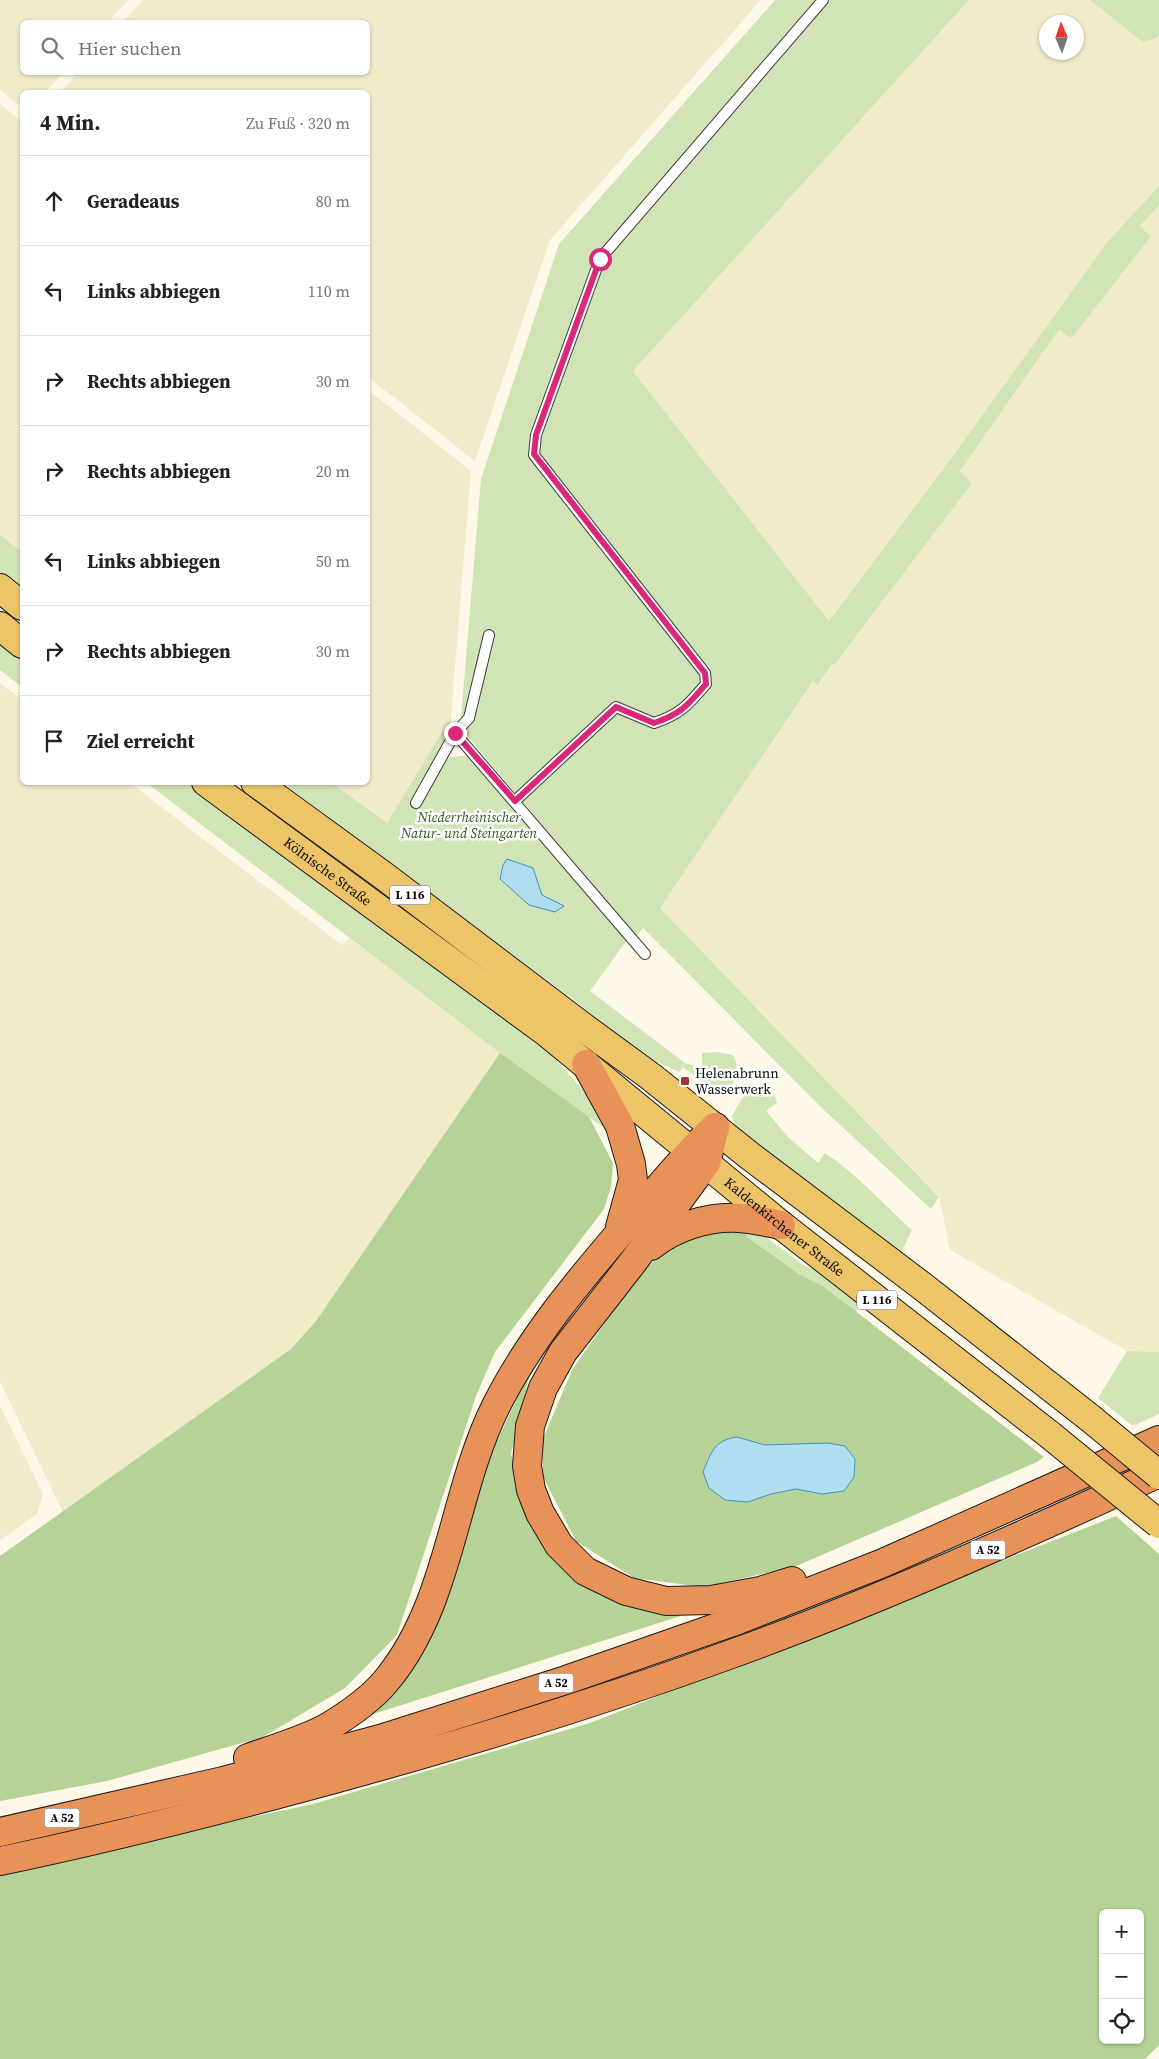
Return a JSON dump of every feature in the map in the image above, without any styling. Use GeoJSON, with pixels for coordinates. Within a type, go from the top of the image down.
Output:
{"type":"FeatureCollection","features":[{"type":"Feature","properties":{"kind":"highway"},"geometry":{"type":"LineString","coordinates":[[586,1064],[620,1126],[631,1164],[633,1180],[622,1224],[612,1242]]}},
{"type":"Feature","properties":{"kind":"highway"},"geometry":{"type":"LineString","coordinates":[[715,1127],[633,1262],[563,1352],[543,1388],[530,1426],[527,1466],[534,1498],[540,1513],[559,1545],[585,1571],[626,1591],[666,1601],[711,1600],[760,1592],[974,1523]]}},
{"type":"Feature","properties":{"kind":"highway"},"geometry":{"type":"LineString","coordinates":[[125,1804],[327,1728],[358,1706],[385,1682],[407,1650],[425,1618],[480,1447],[496,1408],[518,1367],[558,1310],[612,1242],[698,1156]]}},
{"type":"Feature","properties":{"kind":"highway"},"geometry":{"type":"LineString","coordinates":[[633,1262],[661,1238],[685,1226],[711,1220],[738,1218],[781,1225]]}},
{"type":"Feature","properties":{"kind":"highway","name":"A 52"},"geometry":{"type":"LineString","coordinates":[[0,1832],[223,1781],[380,1739],[566,1680],[738,1620],[883,1563],[1159,1440]]}},
{"type":"Feature","properties":{"kind":"highway","name":"A 52"},"geometry":{"type":"LineString","coordinates":[[0,1861],[150,1826],[390,1764],[586,1704],[735,1653],[894,1590],[1040,1528],[1159,1474]]}},
{"type":"Feature","properties":{"kind":"main road"},"geometry":{"type":"LineString","coordinates":[[0,588],[20,604]]}},
{"type":"Feature","properties":{"kind":"main road"},"geometry":{"type":"LineString","coordinates":[[0,626],[20,642]]}},
{"type":"Feature","properties":{"kind":"main road","name":"Kölnische Straße"},"geometry":{"type":"LineString","coordinates":[[210,785],[550,1035]]}},
{"type":"Feature","properties":{"kind":"main road","name":"Kölnische Straße"},"geometry":{"type":"LineString","coordinates":[[259,785],[384,876],[715,1127]]}},
{"type":"Feature","properties":{"kind":"main road","name":"Kaldenkirchener Straße"},"geometry":{"type":"LineString","coordinates":[[550,1035],[781,1225],[1050,1435],[1159,1524]]}},
{"type":"Feature","properties":{"kind":"main road","name":"L 116"},"geometry":{"type":"LineString","coordinates":[[715,1127],[750,1156],[922,1286],[1159,1474]]}},
{"type":"Feature","properties":{"kind":"lane"},"geometry":{"type":"LineString","coordinates":[[515,801],[616,707],[654,723],[670,718],[685,709],[706,684],[705,673],[534,454],[536,435],[600,259],[823,0]]}},
{"type":"Feature","properties":{"kind":"lane"},"geometry":{"type":"LineString","coordinates":[[416,803],[455,733],[469,718],[490,635]]}},
{"type":"Feature","properties":{"kind":"lane"},"geometry":{"type":"LineString","coordinates":[[455,733],[645,954]]}},
{"type":"Feature","properties":{"kind":"shaded area"},"geometry":{"type":"Polygon","coordinates":[[[0,0],[129,0],[110,20],[20,20],[20,75],[61,75],[47,90],[20,90],[20,105],[0,90],[0,0]]]}},
{"type":"Feature","properties":{"kind":"shaded area"},"geometry":{"type":"Polygon","coordinates":[[[143,0],[761,0],[550,240],[475,461],[370,379],[370,90],[62,90],[76,75],[370,75],[370,20],[125,20],[143,0]]]}},
{"type":"Feature","properties":{"kind":"shaded area"},"geometry":{"type":"Polygon","coordinates":[[[969,0],[1090,0],[1143,41],[1155,39],[1159,35],[1159,186],[1109,240],[947,464],[829,621],[633,371],[969,0]]]}},
{"type":"Feature","properties":{"kind":"shaded area"},"geometry":{"type":"Polygon","coordinates":[[[0,104],[20,119],[20,550],[0,535],[0,104]]]}},
{"type":"Feature","properties":{"kind":"shaded area"},"geometry":{"type":"Polygon","coordinates":[[[1159,205],[1159,1352],[1127,1351],[950,1250],[939,1196],[660,908],[813,681],[819,685],[832,664],[972,482],[960,471],[1059,328],[1071,339],[1151,235],[1140,226],[1159,205]]]}},
{"type":"Feature","properties":{"kind":"shaded area"},"geometry":{"type":"Polygon","coordinates":[[[370,392],[471,471],[451,717],[387,823],[335,785],[370,785],[370,392]]]}},
{"type":"Feature","properties":{"kind":"shaded area"},"geometry":{"type":"Polygon","coordinates":[[[0,683],[20,698],[20,785],[133,785],[342,945],[349,938],[500,1053],[316,1321],[291,1349],[63,1512],[0,1382],[0,683]]]}},
{"type":"Feature","properties":{"kind":"shaded area"},"geometry":{"type":"Polygon","coordinates":[[[0,1406],[43,1494],[37,1514],[0,1540],[0,1406]]]}},
{"type":"Feature","properties":{"kind":"green space"},"geometry":{"type":"Polygon","coordinates":[[[775,0],[969,0],[633,371],[829,621],[947,464],[1109,240],[1159,186],[1159,205],[1140,226],[1151,236],[1071,339],[1059,329],[960,471],[972,483],[834,665],[832,664],[818,685],[813,681],[660,908],[939,1197],[931,1209],[824,1110],[643,928],[634,938],[467,735],[461,717],[481,479],[559,244],[775,0]]]}},
{"type":"Feature","properties":{"kind":"green space"},"geometry":{"type":"Polygon","coordinates":[[[1090,0],[1159,0],[1159,35],[1155,39],[1143,42],[1090,0]]]}},
{"type":"Feature","properties":{"kind":"green space"},"geometry":{"type":"Polygon","coordinates":[[[0,535],[20,550],[20,586],[0,571],[0,535]]]}},
{"type":"Feature","properties":{"kind":"green space"},"geometry":{"type":"Polygon","coordinates":[[[0,637],[20,652],[20,685],[0,670],[0,637]]]}},
{"type":"Feature","properties":{"kind":"green space","name":"Niederrheinischer Natur- und Steingarten"},"geometry":{"type":"Polygon","coordinates":[[[451,717],[447,734],[410,803],[418,808],[445,760],[452,757],[470,755],[627,940],[590,991],[685,1063],[702,1068],[702,1053],[717,1052],[733,1055],[737,1066],[735,1077],[723,1097],[683,1067],[679,1072],[640,1054],[579,1004],[286,785],[335,785],[387,823],[451,717]]]}},
{"type":"Feature","properties":{"kind":"green space"},"geometry":{"type":"Polygon","coordinates":[[[150,785],[195,785],[545,1048],[592,1101],[616,1136],[530,1076],[150,785]]]}},
{"type":"Feature","properties":{"kind":"green space"},"geometry":{"type":"Polygon","coordinates":[[[500,1053],[589,1117],[613,1163],[611,1187],[604,1209],[495,1352],[476,1396],[397,1635],[345,1688],[263,1737],[107,1781],[0,1801],[0,1556],[291,1349],[316,1321],[500,1053]]]}},
{"type":"Feature","properties":{"kind":"green space"},"geometry":{"type":"Polygon","coordinates":[[[759,1088],[769,1090],[775,1096],[777,1103],[766,1111],[788,1137],[818,1163],[825,1153],[837,1162],[912,1230],[899,1256],[736,1129],[732,1116],[742,1098],[759,1088]]]}},
{"type":"Feature","properties":{"kind":"green space"},"geometry":{"type":"Polygon","coordinates":[[[748,1224],[802,1264],[833,1278],[863,1303],[856,1312],[823,1286],[799,1274],[746,1236],[748,1224]]]}},
{"type":"Feature","properties":{"kind":"green space"},"geometry":{"type":"Polygon","coordinates":[[[748,1224],[746,1236],[799,1274],[823,1286],[1044,1457],[1037,1462],[794,1567],[703,1587],[634,1578],[576,1541],[543,1477],[543,1439],[572,1370],[629,1288],[662,1252],[689,1234],[748,1224]],[[737,1437],[748,1502],[771,1494],[796,1489],[822,1494],[795,1445],[765,1445],[737,1437]]]}},
{"type":"Feature","properties":{"kind":"green space"},"geometry":{"type":"Polygon","coordinates":[[[1127,1351],[1159,1352],[1159,1414],[1133,1426],[1098,1398],[1127,1351]]]}},
{"type":"Feature","properties":{"kind":"green space"},"geometry":{"type":"Polygon","coordinates":[[[531,1369],[511,1454],[532,1517],[555,1553],[690,1613],[367,1716],[531,1369]]]}},
{"type":"Feature","properties":{"kind":"green space"},"geometry":{"type":"Polygon","coordinates":[[[1116,1516],[1159,1554],[1159,2045],[1145,2059],[0,2059],[0,1870],[313,1804],[590,1723],[1116,1516]]]}},
{"type":"Feature","properties":{"kind":"water"},"geometry":{"type":"Polygon","coordinates":[[[507,859],[533,868],[542,895],[564,906],[555,912],[529,905],[500,879],[503,865],[507,859]]]}},
{"type":"Feature","properties":{"kind":"water"},"geometry":{"type":"Polygon","coordinates":[[[737,1437],[765,1445],[828,1443],[845,1446],[855,1459],[854,1477],[844,1491],[822,1494],[796,1489],[771,1494],[748,1502],[725,1500],[709,1488],[703,1472],[714,1448],[723,1441],[737,1437]]]}},
{"type":"Feature","properties":{"kind":"place","name":"Helenabrunn Wasserwerk"},"geometry":{"type":"Point","coordinates":[685,1081]}},
{"type":"Feature","properties":{"kind":"route"},"geometry":{"type":"LineString","coordinates":[[455,733],[515,801],[616,707],[654,723],[670,718],[685,709],[706,684],[705,673],[534,454],[536,435],[600,259]]}}]}
